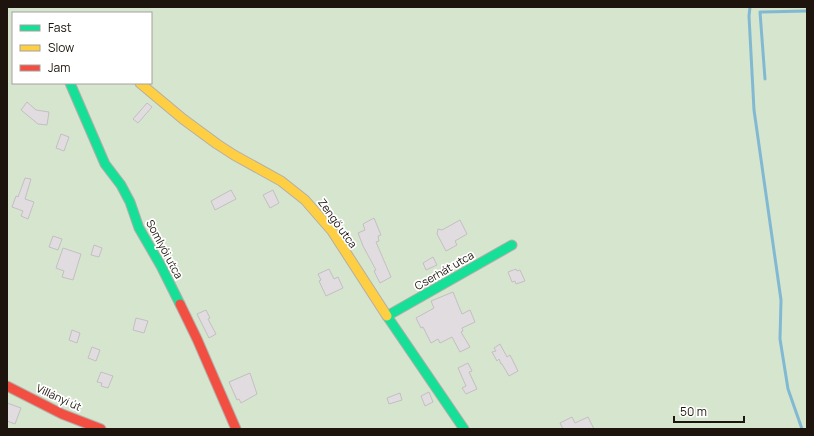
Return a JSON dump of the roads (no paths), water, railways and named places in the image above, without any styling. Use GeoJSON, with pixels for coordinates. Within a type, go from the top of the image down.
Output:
{"type":"FeatureCollection","features":[{"type":"Feature","properties":{"kind":"street","name":"Somlyói utca"},"geometry":{"type":"LineString","coordinates":[[70,84],[105,164],[130,202],[139,228],[161,266],[194,333],[236,429]]}},
{"type":"Feature","properties":{"kind":"street","name":"Zengő utca"},"geometry":{"type":"LineString","coordinates":[[141,84],[213,141],[231,153],[274,176],[308,202],[332,231],[387,316],[464,429]]}},
{"type":"Feature","properties":{"kind":"street","name":"Cserhát utca"},"geometry":{"type":"LineString","coordinates":[[387,316],[512,245]]}},
{"type":"Feature","properties":{"kind":"street","name":"Villányi út"},"geometry":{"type":"LineString","coordinates":[[7,386],[62,414],[100,429]]}},
{"type":"Feature","properties":{"kind":"waterway"},"geometry":{"type":"LineString","coordinates":[[750,7],[749,16],[754,110],[781,300],[780,339],[788,389],[802,429]]}},
{"type":"Feature","properties":{"kind":"waterway"},"geometry":{"type":"LineString","coordinates":[[765,79],[760,12],[807,11]]}}]}
